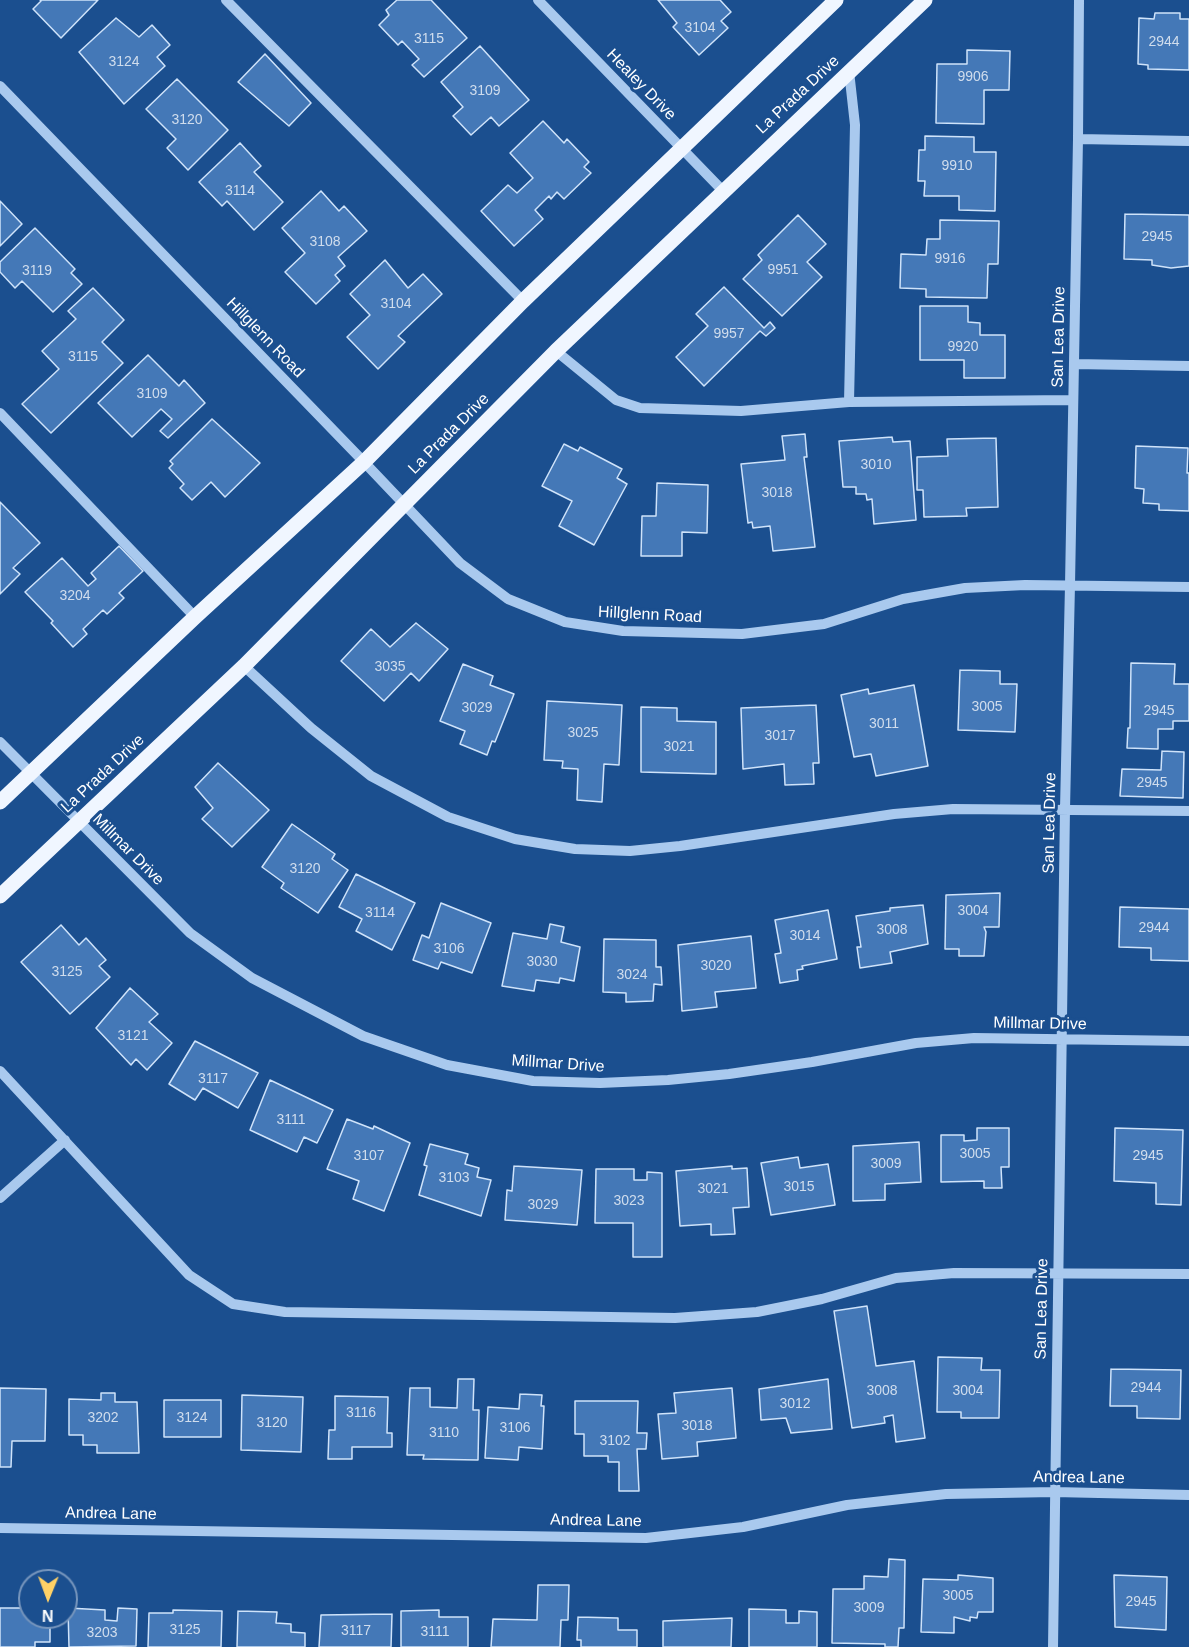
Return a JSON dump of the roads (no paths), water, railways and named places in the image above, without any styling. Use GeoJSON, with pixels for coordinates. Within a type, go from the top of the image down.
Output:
{"type":"FeatureCollection","features":[{"type":"Feature","properties":{"kind":"main road"},"geometry":{"type":"LineString","coordinates":[[0,802],[364,462],[523,301],[836,0]]}},
{"type":"Feature","properties":{"kind":"main road","name":"La Prada Drive"},"geometry":{"type":"LineString","coordinates":[[0,896],[244,666],[556,351],[925,0]]}},
{"type":"Feature","properties":{"kind":"street"},"geometry":{"type":"LineString","coordinates":[[226,0],[523,301]]}},
{"type":"Feature","properties":{"kind":"street","name":"Healey Drive"},"geometry":{"type":"LineString","coordinates":[[538,0],[723,191]]}},
{"type":"Feature","properties":{"kind":"street","name":"San Lea Drive"},"geometry":{"type":"LineString","coordinates":[[1053,1647],[1057,1272],[1079,0]]}},
{"type":"Feature","properties":{"kind":"street"},"geometry":{"type":"LineString","coordinates":[[849,71],[855,125],[849,402]]}},
{"type":"Feature","properties":{"kind":"street","name":"Hillglenn Road"},"geometry":{"type":"LineString","coordinates":[[0,86],[460,563],[508,599],[565,622],[623,631],[742,634],[824,624],[903,599],[965,588],[1025,585],[1189,587]]}},
{"type":"Feature","properties":{"kind":"street"},"geometry":{"type":"LineString","coordinates":[[1078,139],[1189,141]]}},
{"type":"Feature","properties":{"kind":"street"},"geometry":{"type":"LineString","coordinates":[[556,351],[616,400],[640,408],[741,411],[849,402],[1073,400]]}},
{"type":"Feature","properties":{"kind":"street"},"geometry":{"type":"LineString","coordinates":[[1074,364],[1189,366]]}},
{"type":"Feature","properties":{"kind":"street"},"geometry":{"type":"LineString","coordinates":[[0,413],[195,618]]}},
{"type":"Feature","properties":{"kind":"street"},"geometry":{"type":"LineString","coordinates":[[244,666],[311,728],[371,776],[448,817],[515,839],[575,849],[630,851],[680,846],[894,814],[953,809],[1189,811]]}},
{"type":"Feature","properties":{"kind":"street","name":"Millmar Drive"},"geometry":{"type":"LineString","coordinates":[[0,742],[190,933],[252,978],[363,1036],[447,1065],[533,1080],[634,1082],[729,1074],[916,1043],[974,1038],[1189,1041]]}},
{"type":"Feature","properties":{"kind":"street"},"geometry":{"type":"LineString","coordinates":[[0,1071],[189,1275],[233,1304],[285,1312],[675,1318],[757,1312],[822,1299],[896,1278],[954,1273],[1189,1274]]}},
{"type":"Feature","properties":{"kind":"street"},"geometry":{"type":"LineString","coordinates":[[0,1198],[65,1140]]}},
{"type":"Feature","properties":{"kind":"street","name":"Andrea Lane"},"geometry":{"type":"LineString","coordinates":[[0,1528],[646,1538],[743,1527],[846,1505],[946,1494],[1054,1492],[1189,1495]]}}]}
